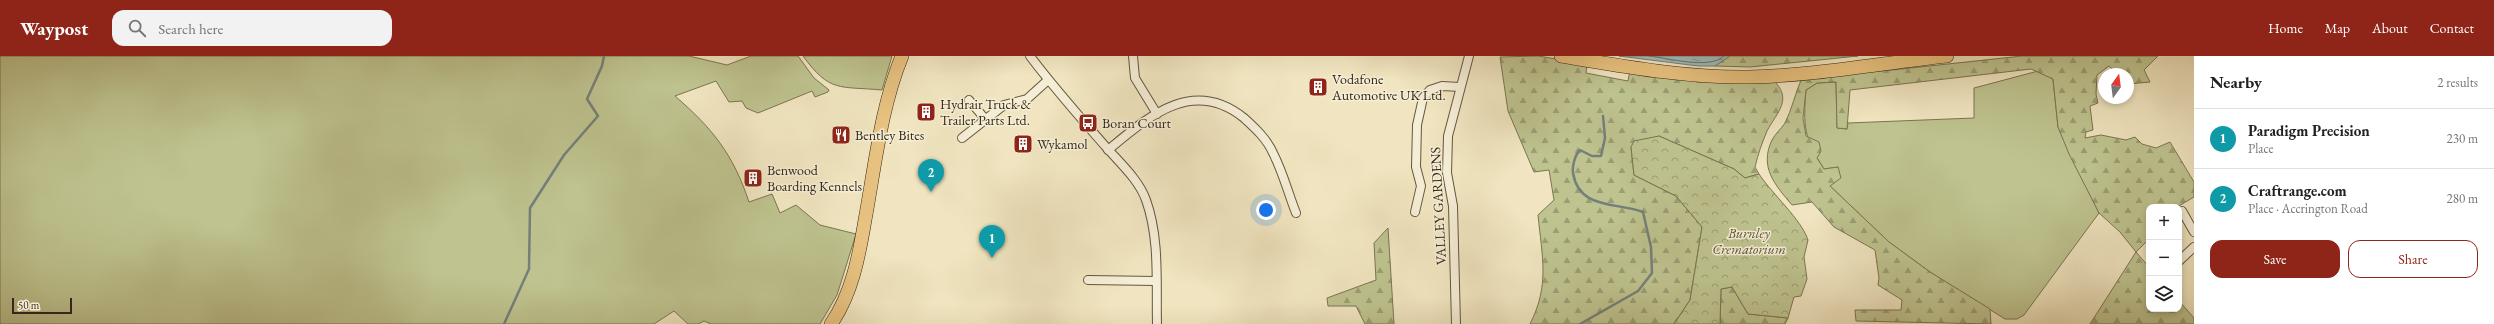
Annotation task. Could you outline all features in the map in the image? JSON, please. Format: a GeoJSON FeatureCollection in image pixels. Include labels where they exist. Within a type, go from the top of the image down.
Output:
{"type":"FeatureCollection","features":[{"type":"Feature","properties":{"kind":"main road"},"geometry":{"type":"LineString","coordinates":[[831,324],[845,297],[855,271],[883,122],[902,56]]}},
{"type":"Feature","properties":{"kind":"main road"},"geometry":{"type":"LineString","coordinates":[[1561,56],[1713,77],[1787,75],[1947,56]]}},
{"type":"Feature","properties":{"kind":"street"},"geometry":{"type":"LineString","coordinates":[[1030,56],[1048,80],[1133,179],[1145,198],[1150,214],[1155,248],[1157,324]]}},
{"type":"Feature","properties":{"kind":"street"},"geometry":{"type":"LineString","coordinates":[[1133,56],[1135,78],[1157,114]]}},
{"type":"Feature","properties":{"kind":"street","name":"VALLEY GARDENS"},"geometry":{"type":"LineString","coordinates":[[1456,324],[1453,206],[1447,173],[1448,136],[1469,56]]}},
{"type":"Feature","properties":{"kind":"street"},"geometry":{"type":"LineString","coordinates":[[962,138],[1004,105],[1027,99],[1048,80]]}},
{"type":"Feature","properties":{"kind":"street","name":"VALLEY GARDENS"},"geometry":{"type":"LineString","coordinates":[[1415,212],[1421,186],[1416,167],[1417,125],[1423,98],[1430,90],[1442,86],[1460,87]]}},
{"type":"Feature","properties":{"kind":"street"},"geometry":{"type":"LineString","coordinates":[[969,100],[986,120]]}},
{"type":"Feature","properties":{"kind":"street"},"geometry":{"type":"LineString","coordinates":[[1108,150],[1141,122],[1188,101],[1212,101],[1229,106],[1256,129],[1273,152],[1296,213]]}},
{"type":"Feature","properties":{"kind":"street"},"geometry":{"type":"LineString","coordinates":[[2182,216],[2194,232]]}},
{"type":"Feature","properties":{"kind":"street"},"geometry":{"type":"LineString","coordinates":[[2182,258],[2194,247]]}},
{"type":"Feature","properties":{"kind":"street"},"geometry":{"type":"LineString","coordinates":[[1088,280],[1156,281]]}},
{"type":"Feature","properties":{"kind":"green space"},"geometry":{"type":"Polygon","coordinates":[[[0,56],[689,56],[727,65],[751,56],[798,56],[814,78],[829,90],[828,92],[815,97],[812,91],[758,113],[746,108],[742,101],[729,102],[716,81],[675,96],[711,131],[720,143],[736,170],[749,202],[772,194],[780,213],[796,205],[820,225],[856,234],[837,295],[820,324],[711,324],[704,321],[698,324],[688,324],[674,311],[654,324],[0,324],[0,56]]]}},
{"type":"Feature","properties":{"kind":"green space"},"geometry":{"type":"Polygon","coordinates":[[[803,56],[892,56],[882,90],[845,87],[829,82],[812,68],[803,56]]]}},
{"type":"Feature","properties":{"kind":"green space"},"geometry":{"type":"Polygon","coordinates":[[[1538,56],[1587,64],[1586,73],[1628,81],[1630,70],[1772,79],[1779,86],[1783,99],[1782,105],[1767,131],[1760,149],[1755,167],[1759,174],[1745,178],[1734,169],[1659,136],[1631,147],[1634,175],[1676,196],[1702,227],[1690,300],[1674,324],[1530,324],[1540,296],[1543,271],[1538,215],[1554,200],[1549,170],[1534,172],[1508,111],[1500,57],[1538,56]]]}},
{"type":"Feature","properties":{"kind":"green space"},"geometry":{"type":"Polygon","coordinates":[[[1730,56],[1858,56],[1750,67],[1715,66],[1730,56]]]}},
{"type":"Feature","properties":{"kind":"green space"},"geometry":{"type":"Polygon","coordinates":[[[2022,56],[2158,56],[2144,70],[2150,82],[2134,83],[2134,68],[2111,68],[2109,66],[2106,68],[2098,68],[2096,94],[2098,103],[2090,106],[2093,130],[2086,132],[2085,138],[2101,135],[2126,140],[2135,137],[2142,144],[2156,148],[2170,142],[2194,182],[2194,197],[2182,204],[2146,204],[2146,242],[2136,252],[2120,232],[2099,213],[2069,154],[2058,127],[2053,79],[2031,69],[1850,90],[1847,129],[1837,128],[1836,82],[1817,83],[1806,90],[1803,118],[1806,136],[1819,142],[1821,151],[1817,158],[1824,169],[1838,167],[1841,178],[1830,186],[1889,242],[1930,272],[1990,309],[1991,324],[1856,321],[1855,310],[1901,310],[1902,300],[1878,285],[1879,278],[1875,250],[1834,227],[1812,202],[1792,205],[1775,183],[1771,175],[1767,159],[1768,150],[1772,140],[1785,123],[1801,80],[1812,76],[1892,70],[2022,56]]]}},
{"type":"Feature","properties":{"kind":"green space"},"geometry":{"type":"Polygon","coordinates":[[[2038,71],[2053,79],[2058,127],[2099,213],[2024,315],[2017,319],[2005,319],[1930,272],[1889,242],[1830,186],[1838,167],[1824,169],[1812,149],[1806,132],[1805,123],[1806,90],[1817,83],[1836,82],[1837,128],[1847,129],[1848,123],[1974,118],[1974,88],[2038,71]]]}},
{"type":"Feature","properties":{"kind":"green space","name":"Burnley Crematorium"},"geometry":{"type":"Polygon","coordinates":[[[1659,136],[1734,169],[1745,178],[1759,174],[1793,215],[1808,240],[1804,257],[1807,279],[1801,296],[1794,297],[1788,318],[1748,314],[1732,287],[1721,289],[1720,324],[1674,324],[1690,300],[1702,227],[1676,196],[1634,175],[1631,147],[1634,141],[1659,136]]]}},
{"type":"Feature","properties":{"kind":"green space"},"geometry":{"type":"Polygon","coordinates":[[[1388,228],[1394,324],[1365,324],[1356,306],[1328,306],[1327,298],[1376,280],[1374,243],[1388,228]]]}},
{"type":"Feature","properties":{"kind":"green space"},"geometry":{"type":"Polygon","coordinates":[[[2136,252],[2146,264],[2146,312],[2182,312],[2182,304],[2194,318],[2194,324],[2090,324],[2136,252]]]}},
{"type":"Feature","properties":{"kind":"green space"},"geometry":{"type":"Polygon","coordinates":[[[1732,287],[1748,314],[1788,318],[1785,324],[1720,324],[1721,289],[1732,287]]]}},
{"type":"Feature","properties":{"kind":"water"},"geometry":{"type":"Polygon","coordinates":[[[1619,56],[1730,56],[1715,66],[1698,66],[1619,56]]]}},
{"type":"Feature","properties":{"kind":"waterway"},"geometry":{"type":"LineString","coordinates":[[504,324],[529,269],[530,208],[564,155],[598,116],[587,99],[602,66],[604,56]]}},
{"type":"Feature","properties":{"kind":"waterway"},"geometry":{"type":"LineString","coordinates":[[1580,324],[1638,291],[1652,273],[1651,247],[1643,212],[1600,203],[1591,199],[1583,193],[1577,185],[1573,173],[1575,158],[1580,150],[1592,156],[1601,156],[1605,138],[1603,116]]}},
{"type":"Feature","properties":{"kind":"place","name":"Vodafone Automotive UK Ltd."},"geometry":{"type":"Point","coordinates":[1318,87]}},
{"type":"Feature","properties":{"kind":"place","name":"Hydrair Truck & Trailer Parts Ltd."},"geometry":{"type":"Point","coordinates":[926,112]}},
{"type":"Feature","properties":{"kind":"place","name":"Boran Court"},"geometry":{"type":"Point","coordinates":[1088,123]}},
{"type":"Feature","properties":{"kind":"place","name":"Bentley Bites"},"geometry":{"type":"Point","coordinates":[841,135]}},
{"type":"Feature","properties":{"kind":"place","name":"Wykamol"},"geometry":{"type":"Point","coordinates":[1023,144]}},
{"type":"Feature","properties":{"kind":"place","name":"Benwood Boarding Kennels"},"geometry":{"type":"Point","coordinates":[753,178]}},
{"type":"Feature","properties":{"kind":"place","name":"Craftrange.com"},"geometry":{"type":"Point","coordinates":[931,192]}},
{"type":"Feature","properties":{"kind":"place","name":"Paradigm Precision"},"geometry":{"type":"Point","coordinates":[992,258]}}]}
